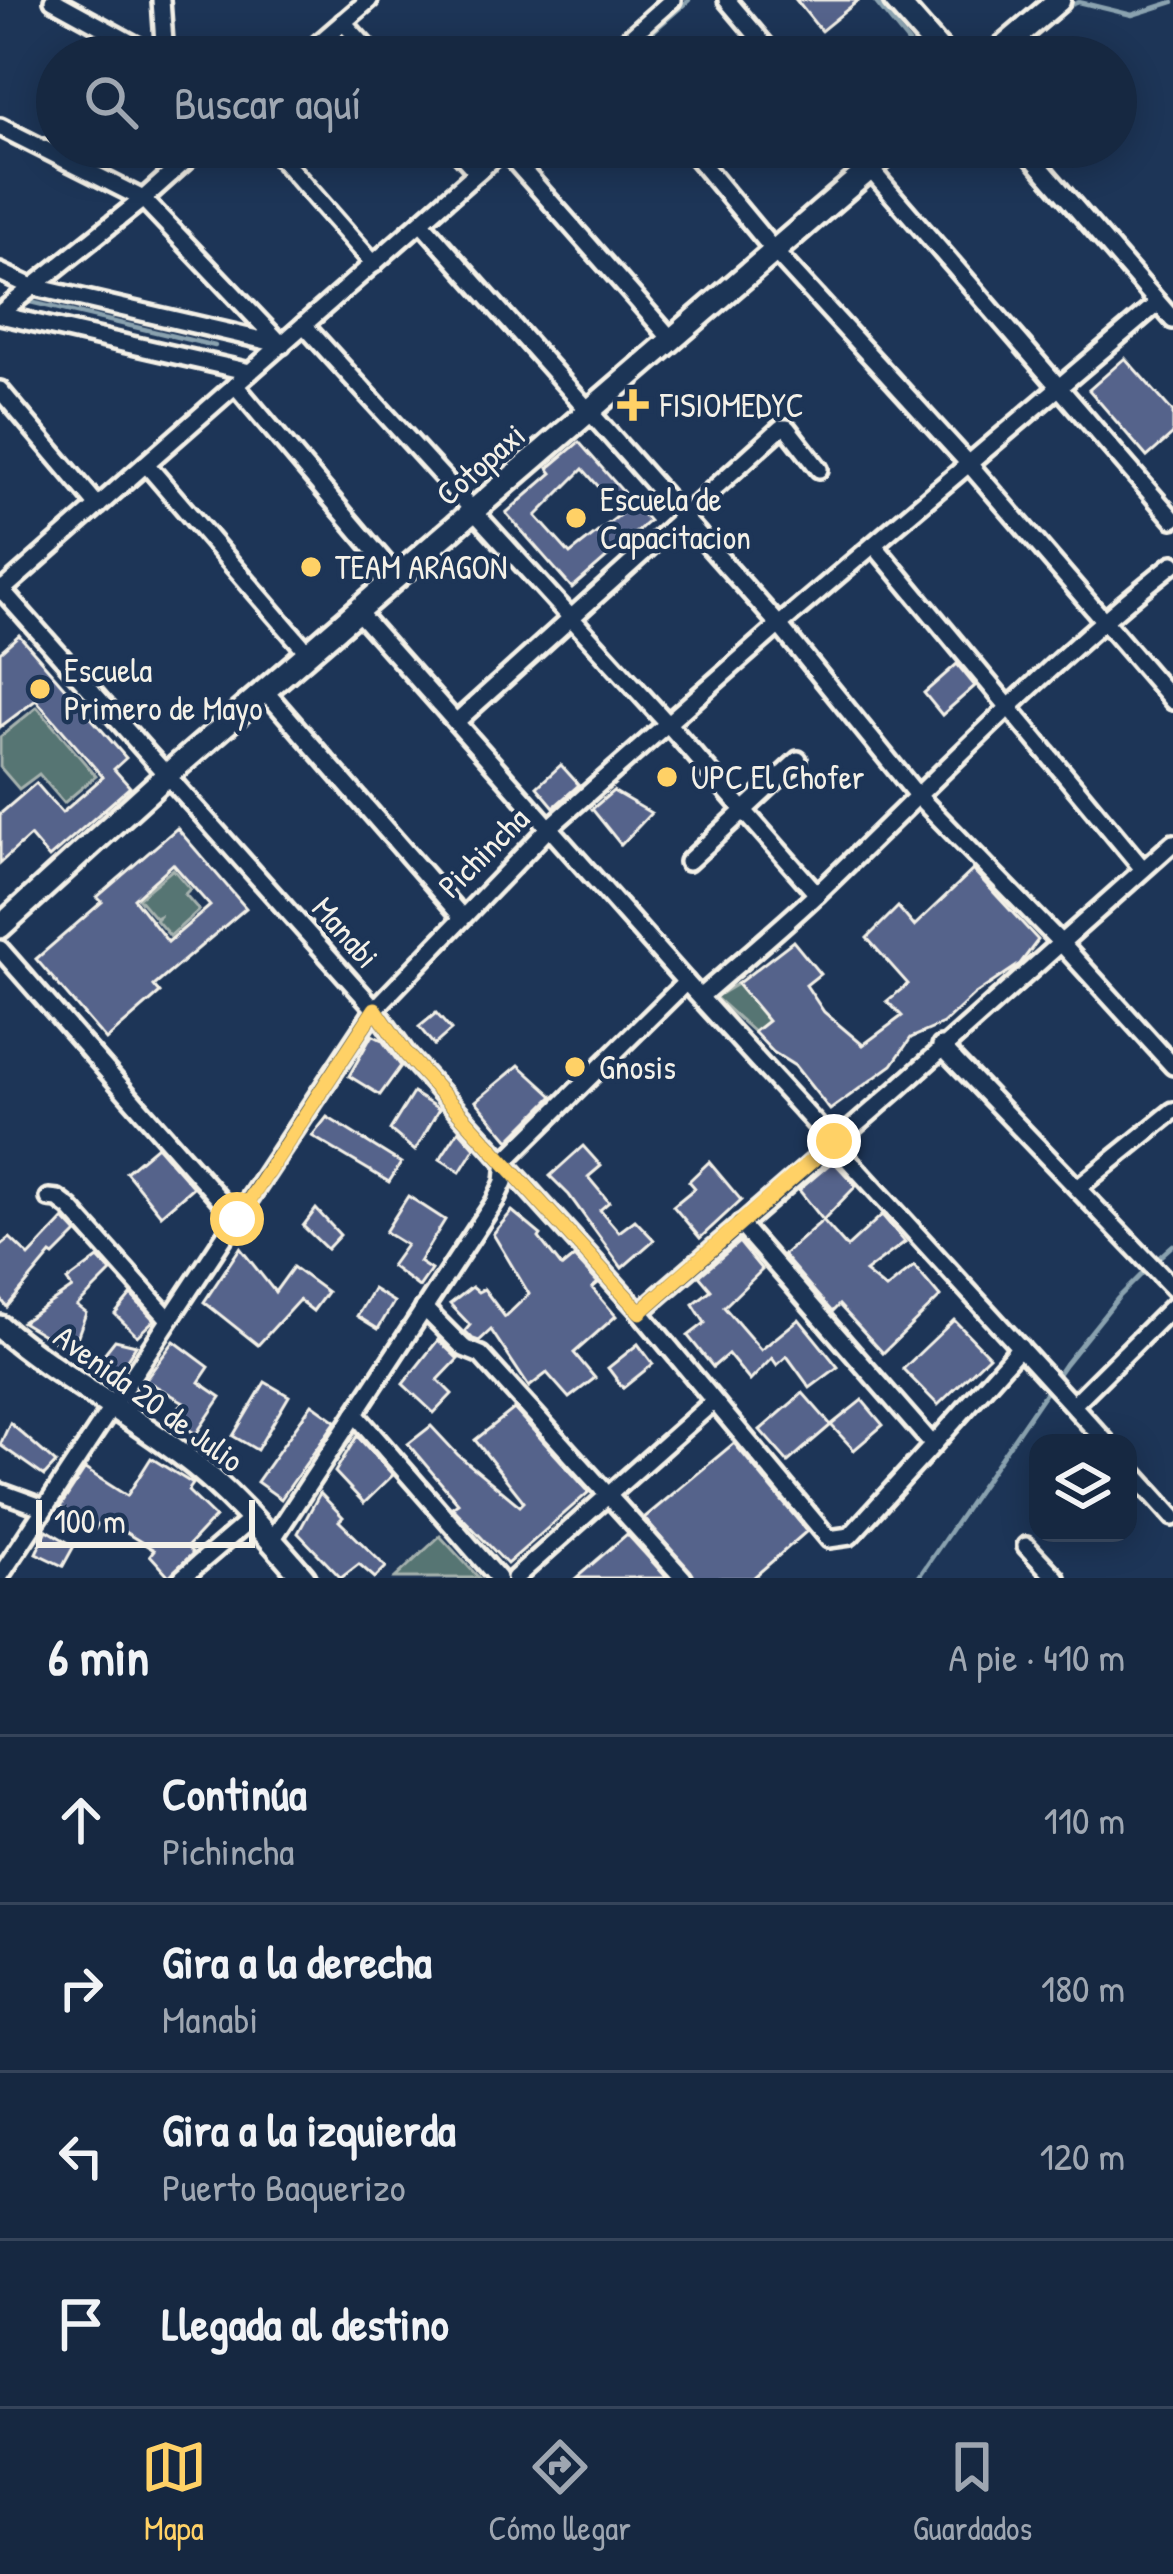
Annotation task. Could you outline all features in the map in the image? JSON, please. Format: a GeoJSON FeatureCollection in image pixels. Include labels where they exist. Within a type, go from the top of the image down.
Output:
{"type":"FeatureCollection","features":[{"type":"Feature","properties":{"kind":"street"},"geometry":{"type":"LineString","coordinates":[[53,0],[121,36]]}},
{"type":"Feature","properties":{"kind":"street"},"geometry":{"type":"LineString","coordinates":[[161,0],[161,36]]}},
{"type":"Feature","properties":{"kind":"street"},"geometry":{"type":"LineString","coordinates":[[328,36],[369,0]]}},
{"type":"Feature","properties":{"kind":"street"},"geometry":{"type":"LineString","coordinates":[[633,36],[672,0]]}},
{"type":"Feature","properties":{"kind":"street"},"geometry":{"type":"LineString","coordinates":[[727,0],[757,36]]}},
{"type":"Feature","properties":{"kind":"street"},"geometry":{"type":"LineString","coordinates":[[895,0],[927,36]]}},
{"type":"Feature","properties":{"kind":"street"},"geometry":{"type":"LineString","coordinates":[[1017,36],[1059,0]]}},
{"type":"Feature","properties":{"kind":"street"},"geometry":{"type":"LineString","coordinates":[[344,22],[356,36]]}},
{"type":"Feature","properties":{"kind":"street"},"geometry":{"type":"LineString","coordinates":[[0,127],[36,145]]}},
{"type":"Feature","properties":{"kind":"street"},"geometry":{"type":"LineString","coordinates":[[81,168],[143,199],[282,345]]}},
{"type":"Feature","properties":{"kind":"street"},"geometry":{"type":"LineString","coordinates":[[1,313],[143,199],[171,168]]}},
{"type":"Feature","properties":{"kind":"street"},"geometry":{"type":"LineString","coordinates":[[289,168],[374,264]]}},
{"type":"Feature","properties":{"kind":"street"},"geometry":{"type":"LineString","coordinates":[[473,168],[477,172]]}},
{"type":"Feature","properties":{"kind":"street"},"geometry":{"type":"LineString","coordinates":[[1,590],[282,345],[308,330],[482,168]]}},
{"type":"Feature","properties":{"kind":"street"},"geometry":{"type":"LineString","coordinates":[[521,168],[673,341]]}},
{"type":"Feature","properties":{"kind":"street"},"geometry":{"type":"LineString","coordinates":[[705,168],[1173,700]]}},
{"type":"Feature","properties":{"kind":"street"},"geometry":{"type":"LineString","coordinates":[[1041,168],[1173,320]]}},
{"type":"Feature","properties":{"kind":"street"},"geometry":{"type":"LineString","coordinates":[[871,170],[1173,519]]}},
{"type":"Feature","properties":{"kind":"street","name":"Cotopaxi"},"geometry":{"type":"LineString","coordinates":[[0,927],[167,775],[871,170]]}},
{"type":"Feature","properties":{"kind":"street"},"geometry":{"type":"LineString","coordinates":[[422,222],[779,625],[916,794],[1173,1066]]}},
{"type":"Feature","properties":{"kind":"street"},"geometry":{"type":"LineString","coordinates":[[0,272],[27,289],[282,345]]}},
{"type":"Feature","properties":{"kind":"street","name":"Pichincha"},"geometry":{"type":"LineString","coordinates":[[0,1576],[375,1009],[549,828],[1158,303]]}},
{"type":"Feature","properties":{"kind":"street"},"geometry":{"type":"LineString","coordinates":[[1,313],[250,373]]}},
{"type":"Feature","properties":{"kind":"street"},"geometry":{"type":"LineString","coordinates":[[308,330],[668,723],[817,894]]}},
{"type":"Feature","properties":{"kind":"street"},"geometry":{"type":"LineString","coordinates":[[235,385],[398,578]]}},
{"type":"Feature","properties":{"kind":"street"},"geometry":{"type":"LineString","coordinates":[[0,390],[98,506]]}},
{"type":"Feature","properties":{"kind":"street"},"geometry":{"type":"LineString","coordinates":[[456,722],[781,428],[787,428],[819,470]]}},
{"type":"Feature","properties":{"kind":"street"},"geometry":{"type":"LineString","coordinates":[[146,464],[309,654]]}},
{"type":"Feature","properties":{"kind":"street"},"geometry":{"type":"LineString","coordinates":[[874,545],[1143,869]]}},
{"type":"Feature","properties":{"kind":"street"},"geometry":{"type":"LineString","coordinates":[[701,996],[817,894],[1009,704],[1101,620],[1173,564]]}},
{"type":"Feature","properties":{"kind":"street","name":"Manabi"},"geometry":{"type":"LineString","coordinates":[[1,590],[375,1009],[407,1055],[640,1312],[830,1539],[850,1536],[933,1445]]}},
{"type":"Feature","properties":{"kind":"street"},"geometry":{"type":"LineString","coordinates":[[358,612],[686,982],[1099,1434]]}},
{"type":"Feature","properties":{"kind":"street"},"geometry":{"type":"LineString","coordinates":[[265,691],[461,916]]}},
{"type":"Feature","properties":{"kind":"street"},"geometry":{"type":"LineString","coordinates":[[688,862],[797,760]]}},
{"type":"Feature","properties":{"kind":"street"},"geometry":{"type":"LineString","coordinates":[[640,1312],[1173,843]]}},
{"type":"Feature","properties":{"kind":"street"},"geometry":{"type":"LineString","coordinates":[[0,949],[237,1219]]}},
{"type":"Feature","properties":{"kind":"street"},"geometry":{"type":"LineString","coordinates":[[272,1540],[495,1201],[504,1182],[506,1160],[686,982]]}},
{"type":"Feature","properties":{"kind":"street"},"geometry":{"type":"LineString","coordinates":[[941,1046],[1173,1288]]}},
{"type":"Feature","properties":{"kind":"street"},"geometry":{"type":"LineString","coordinates":[[1079,1187],[1173,1112]]}},
{"type":"Feature","properties":{"kind":"street"},"geometry":{"type":"LineString","coordinates":[[49,1198],[58,1198],[70,1208],[169,1319]]}},
{"type":"Feature","properties":{"kind":"street"},"geometry":{"type":"LineString","coordinates":[[740,1224],[933,1445],[1020,1347]]}},
{"type":"Feature","properties":{"kind":"street"},"geometry":{"type":"LineString","coordinates":[[1073,1405],[1173,1306]]}},
{"type":"Feature","properties":{"kind":"street"},"geometry":{"type":"LineString","coordinates":[[424,1308],[464,1348],[481,1355],[683,1578]]}},
{"type":"Feature","properties":{"kind":"street","name":"Avenida 20 de Julio"},"geometry":{"type":"LineString","coordinates":[[0,1327],[61,1375],[200,1469],[304,1578]]}},
{"type":"Feature","properties":{"kind":"street"},"geometry":{"type":"LineString","coordinates":[[515,1578],[713,1402]]}},
{"type":"Feature","properties":{"kind":"street"},"geometry":{"type":"LineString","coordinates":[[356,1414],[498,1578]]}},
{"type":"Feature","properties":{"kind":"street"},"geometry":{"type":"LineString","coordinates":[[1137,1477],[1173,1516]]}},
{"type":"Feature","properties":{"kind":"street"},"geometry":{"type":"LineString","coordinates":[[0,1492],[44,1508]]}},
{"type":"Feature","properties":{"kind":"street"},"geometry":{"type":"LineString","coordinates":[[182,1578],[251,1519]]}},
{"type":"Feature","properties":{"kind":"street"},"geometry":{"type":"LineString","coordinates":[[1026,1546],[1056,1578]]}},
{"type":"Feature","properties":{"kind":"green space"},"geometry":{"type":"Polygon","coordinates":[[[37,707],[96,776],[64,803],[39,774],[19,789],[0,767],[0,737],[37,707]]]}},
{"type":"Feature","properties":{"kind":"green space"},"geometry":{"type":"Polygon","coordinates":[[[173,869],[190,889],[185,894],[199,910],[170,936],[156,920],[161,915],[155,918],[138,898],[173,869]]]}},
{"type":"Feature","properties":{"kind":"green space"},"geometry":{"type":"Polygon","coordinates":[[[737,984],[768,1021],[754,1032],[715,997],[737,984]]]}},
{"type":"Feature","properties":{"kind":"green space"},"geometry":{"type":"Polygon","coordinates":[[[440,1536],[479,1578],[395,1578],[440,1536]]]}},
{"type":"Feature","properties":{"kind":"building"},"geometry":{"type":"Polygon","coordinates":[[[796,0],[859,0],[821,31],[796,0]]]}},
{"type":"Feature","properties":{"kind":"building"},"geometry":{"type":"Polygon","coordinates":[[[1125,358],[1173,412],[1173,434],[1147,457],[1089,390],[1125,358]]]}},
{"type":"Feature","properties":{"kind":"building"},"geometry":{"type":"Polygon","coordinates":[[[579,442],[649,521],[572,588],[506,513],[552,473],[548,468],[579,442]],[[583,469],[536,516],[570,554],[622,513],[583,469]]]}},
{"type":"Feature","properties":{"kind":"building"},"geometry":{"type":"Polygon","coordinates":[[[19,635],[126,758],[114,769],[130,787],[49,858],[30,836],[0,863],[0,814],[36,783],[62,813],[103,777],[36,700],[0,727],[0,652],[19,635]]]}},
{"type":"Feature","properties":{"kind":"building"},"geometry":{"type":"Polygon","coordinates":[[[957,664],[975,686],[942,715],[924,693],[957,664]]]}},
{"type":"Feature","properties":{"kind":"building"},"geometry":{"type":"Polygon","coordinates":[[[561,765],[579,785],[554,807],[537,787],[561,765]]]}},
{"type":"Feature","properties":{"kind":"building"},"geometry":{"type":"Polygon","coordinates":[[[613,791],[651,813],[621,845],[592,809],[613,791]]]}},
{"type":"Feature","properties":{"kind":"building"},"geometry":{"type":"Polygon","coordinates":[[[177,828],[246,908],[154,986],[160,993],[106,1040],[36,959],[102,902],[97,897],[177,828]],[[173,864],[134,899],[168,942],[210,906],[173,864]]]}},
{"type":"Feature","properties":{"kind":"building"},"geometry":{"type":"Polygon","coordinates":[[[973,870],[1038,940],[1020,964],[974,995],[943,1024],[911,1038],[892,1065],[830,1110],[795,1066],[754,1032],[768,1021],[737,984],[793,941],[820,974],[806,985],[824,1012],[863,1045],[902,1016],[887,1001],[908,984],[867,938],[898,907],[914,926],[973,870]]]}},
{"type":"Feature","properties":{"kind":"building"},"geometry":{"type":"Polygon","coordinates":[[[436,1013],[451,1030],[434,1045],[419,1027],[436,1013]]]}},
{"type":"Feature","properties":{"kind":"building"},"geometry":{"type":"Polygon","coordinates":[[[372,1035],[382,1040],[401,1066],[380,1095],[349,1076],[372,1035]]]}},
{"type":"Feature","properties":{"kind":"building"},"geometry":{"type":"Polygon","coordinates":[[[519,1065],[553,1096],[509,1140],[476,1101],[519,1065]]]}},
{"type":"Feature","properties":{"kind":"building"},"geometry":{"type":"Polygon","coordinates":[[[413,1093],[439,1109],[415,1151],[390,1130],[413,1093]]]}},
{"type":"Feature","properties":{"kind":"building"},"geometry":{"type":"Polygon","coordinates":[[[327,1117],[401,1163],[389,1182],[312,1136],[327,1117]]]}},
{"type":"Feature","properties":{"kind":"building"},"geometry":{"type":"Polygon","coordinates":[[[459,1130],[475,1148],[460,1172],[440,1159],[459,1130]]]}},
{"type":"Feature","properties":{"kind":"building"},"geometry":{"type":"Polygon","coordinates":[[[157,1146],[193,1187],[161,1215],[126,1172],[157,1146]]]}},
{"type":"Feature","properties":{"kind":"building"},"geometry":{"type":"Polygon","coordinates":[[[583,1146],[601,1166],[588,1177],[609,1202],[600,1210],[619,1232],[635,1220],[654,1240],[622,1268],[550,1176],[583,1146]]]}},
{"type":"Feature","properties":{"kind":"building"},"geometry":{"type":"Polygon","coordinates":[[[833,1161],[856,1186],[823,1220],[799,1190],[833,1161]]]}},
{"type":"Feature","properties":{"kind":"building"},"geometry":{"type":"Polygon","coordinates":[[[709,1162],[741,1200],[700,1238],[673,1206],[695,1188],[689,1181],[709,1162]]]}},
{"type":"Feature","properties":{"kind":"building"},"geometry":{"type":"Polygon","coordinates":[[[408,1196],[445,1220],[419,1262],[431,1270],[419,1287],[391,1266],[406,1245],[385,1232],[408,1196]]]}},
{"type":"Feature","properties":{"kind":"building"},"geometry":{"type":"Polygon","coordinates":[[[316,1209],[340,1235],[327,1249],[303,1226],[316,1209]]]}},
{"type":"Feature","properties":{"kind":"building"},"geometry":{"type":"Polygon","coordinates":[[[512,1211],[541,1235],[562,1267],[574,1257],[598,1283],[592,1288],[616,1316],[574,1353],[595,1378],[569,1398],[547,1373],[529,1387],[491,1330],[479,1341],[473,1339],[465,1331],[470,1325],[450,1304],[472,1287],[478,1292],[484,1289],[505,1317],[529,1294],[493,1234],[512,1211]]]}},
{"type":"Feature","properties":{"kind":"building"},"geometry":{"type":"Polygon","coordinates":[[[882,1215],[905,1242],[865,1272],[886,1289],[914,1266],[940,1297],[883,1353],[839,1305],[832,1312],[783,1255],[823,1220],[847,1247],[882,1215]]]}},
{"type":"Feature","properties":{"kind":"building"},"geometry":{"type":"Polygon","coordinates":[[[64,1219],[77,1233],[51,1254],[7,1307],[0,1298],[0,1246],[10,1238],[29,1256],[64,1219]]]}},
{"type":"Feature","properties":{"kind":"building"},"geometry":{"type":"Polygon","coordinates":[[[739,1242],[762,1270],[724,1307],[761,1350],[799,1319],[838,1367],[810,1388],[787,1356],[777,1365],[772,1358],[750,1381],[728,1354],[713,1367],[688,1336],[705,1323],[693,1304],[711,1290],[699,1276],[739,1242]]]}},
{"type":"Feature","properties":{"kind":"building"},"geometry":{"type":"Polygon","coordinates":[[[240,1248],[275,1292],[293,1267],[327,1292],[313,1311],[299,1300],[258,1345],[204,1302],[240,1248]]]}},
{"type":"Feature","properties":{"kind":"building"},"geometry":{"type":"Polygon","coordinates":[[[98,1258],[111,1272],[77,1306],[86,1313],[72,1352],[22,1322],[72,1288],[67,1281],[98,1258]]]}},
{"type":"Feature","properties":{"kind":"building"},"geometry":{"type":"Polygon","coordinates":[[[373,1289],[394,1302],[378,1329],[357,1316],[373,1289]]]}},
{"type":"Feature","properties":{"kind":"building"},"geometry":{"type":"Polygon","coordinates":[[[131,1295],[154,1320],[137,1336],[115,1314],[131,1295]]]}},
{"type":"Feature","properties":{"kind":"building"},"geometry":{"type":"Polygon","coordinates":[[[954,1320],[989,1356],[938,1405],[903,1369],[954,1320]]]}},
{"type":"Feature","properties":{"kind":"building"},"geometry":{"type":"Polygon","coordinates":[[[115,1340],[136,1345],[117,1375],[96,1364],[115,1340]]]}},
{"type":"Feature","properties":{"kind":"building"},"geometry":{"type":"Polygon","coordinates":[[[438,1340],[458,1359],[438,1380],[452,1394],[434,1413],[403,1384],[438,1340]]]}},
{"type":"Feature","properties":{"kind":"building"},"geometry":{"type":"Polygon","coordinates":[[[174,1341],[209,1367],[199,1382],[221,1397],[196,1434],[168,1417],[184,1402],[145,1380],[174,1341]]]}},
{"type":"Feature","properties":{"kind":"building"},"geometry":{"type":"Polygon","coordinates":[[[638,1344],[653,1364],[623,1388],[608,1368],[638,1344]]]}},
{"type":"Feature","properties":{"kind":"building"},"geometry":{"type":"Polygon","coordinates":[[[265,1382],[289,1396],[257,1450],[233,1436],[265,1382]]]}},
{"type":"Feature","properties":{"kind":"building"},"geometry":{"type":"Polygon","coordinates":[[[803,1393],[831,1425],[788,1462],[760,1430],[803,1393]]]}},
{"type":"Feature","properties":{"kind":"building"},"geometry":{"type":"Polygon","coordinates":[[[862,1400],[883,1425],[854,1450],[831,1425],[862,1400]]]}},
{"type":"Feature","properties":{"kind":"building"},"geometry":{"type":"Polygon","coordinates":[[[312,1404],[336,1421],[281,1499],[257,1482],[312,1404]]]}},
{"type":"Feature","properties":{"kind":"building"},"geometry":{"type":"Polygon","coordinates":[[[514,1409],[589,1492],[507,1564],[452,1507],[458,1503],[408,1444],[431,1426],[520,1506],[524,1502],[475,1440],[514,1409]]]}},
{"type":"Feature","properties":{"kind":"building"},"geometry":{"type":"Polygon","coordinates":[[[10,1423],[56,1463],[44,1476],[0,1445],[10,1423]]]}},
{"type":"Feature","properties":{"kind":"building"},"geometry":{"type":"Polygon","coordinates":[[[357,1436],[393,1475],[364,1503],[335,1472],[357,1436]]]}},
{"type":"Feature","properties":{"kind":"building"},"geometry":{"type":"Polygon","coordinates":[[[734,1443],[807,1531],[753,1578],[695,1578],[644,1518],[734,1443]]]}},
{"type":"Feature","properties":{"kind":"building"},"geometry":{"type":"Polygon","coordinates":[[[151,1458],[193,1484],[188,1491],[215,1517],[187,1547],[193,1553],[169,1576],[150,1555],[154,1550],[102,1518],[95,1529],[60,1507],[85,1469],[127,1496],[151,1458]]]}},
{"type":"Feature","properties":{"kind":"building"},"geometry":{"type":"Polygon","coordinates":[[[320,1493],[343,1517],[339,1521],[386,1567],[375,1578],[359,1564],[341,1578],[298,1533],[320,1493]]]}},
{"type":"Feature","properties":{"kind":"building"},"geometry":{"type":"Polygon","coordinates":[[[47,1530],[74,1546],[63,1566],[36,1553],[47,1530]]]}},
{"type":"Feature","properties":{"kind":"building"},"geometry":{"type":"Polygon","coordinates":[[[627,1534],[667,1578],[576,1578],[627,1534]]]}},
{"type":"Feature","properties":{"kind":"waterway"},"geometry":{"type":"LineString","coordinates":[[648,36],[689,0]]}},
{"type":"Feature","properties":{"kind":"waterway"},"geometry":{"type":"LineString","coordinates":[[874,0],[903,36]]}},
{"type":"Feature","properties":{"kind":"waterway"},"geometry":{"type":"LineString","coordinates":[[1064,8],[1079,2],[1132,15],[1173,2]]}},
{"type":"Feature","properties":{"kind":"waterway"},"geometry":{"type":"LineString","coordinates":[[1034,36],[1047,24]]}},
{"type":"Feature","properties":{"kind":"waterway"},"geometry":{"type":"LineString","coordinates":[[431,226],[497,168]]}},
{"type":"Feature","properties":{"kind":"waterway"},"geometry":{"type":"LineString","coordinates":[[313,329],[422,234]]}},
{"type":"Feature","properties":{"kind":"waterway"},"geometry":{"type":"LineString","coordinates":[[22,300],[215,346]]}},
{"type":"Feature","properties":{"kind":"waterway"},"geometry":{"type":"LineString","coordinates":[[1155,1261],[1173,1245]]}},
{"type":"Feature","properties":{"kind":"waterway"},"geometry":{"type":"LineString","coordinates":[[918,1578],[1065,1364],[1147,1269]]}},
{"type":"Feature","properties":{"kind":"place","name":"FISIOMEDYC"},"geometry":{"type":"Point","coordinates":[633,405]}},
{"type":"Feature","properties":{"kind":"place","name":"Escuela de Capacitacion"},"geometry":{"type":"Point","coordinates":[576,518]}},
{"type":"Feature","properties":{"kind":"place","name":"TEAM ARAGON"},"geometry":{"type":"Point","coordinates":[311,567]}},
{"type":"Feature","properties":{"kind":"place","name":"Escuela Primero de Mayo"},"geometry":{"type":"Point","coordinates":[40,689]}},
{"type":"Feature","properties":{"kind":"place","name":"UPC El Chofer"},"geometry":{"type":"Point","coordinates":[667,777]}},
{"type":"Feature","properties":{"kind":"place","name":"Gnosis"},"geometry":{"type":"Point","coordinates":[575,1067]}},
{"type":"Feature","properties":{"kind":"route"},"geometry":{"type":"LineString","coordinates":[[237,1219],[375,1009],[407,1055],[640,1312],[834,1141]]}}]}
